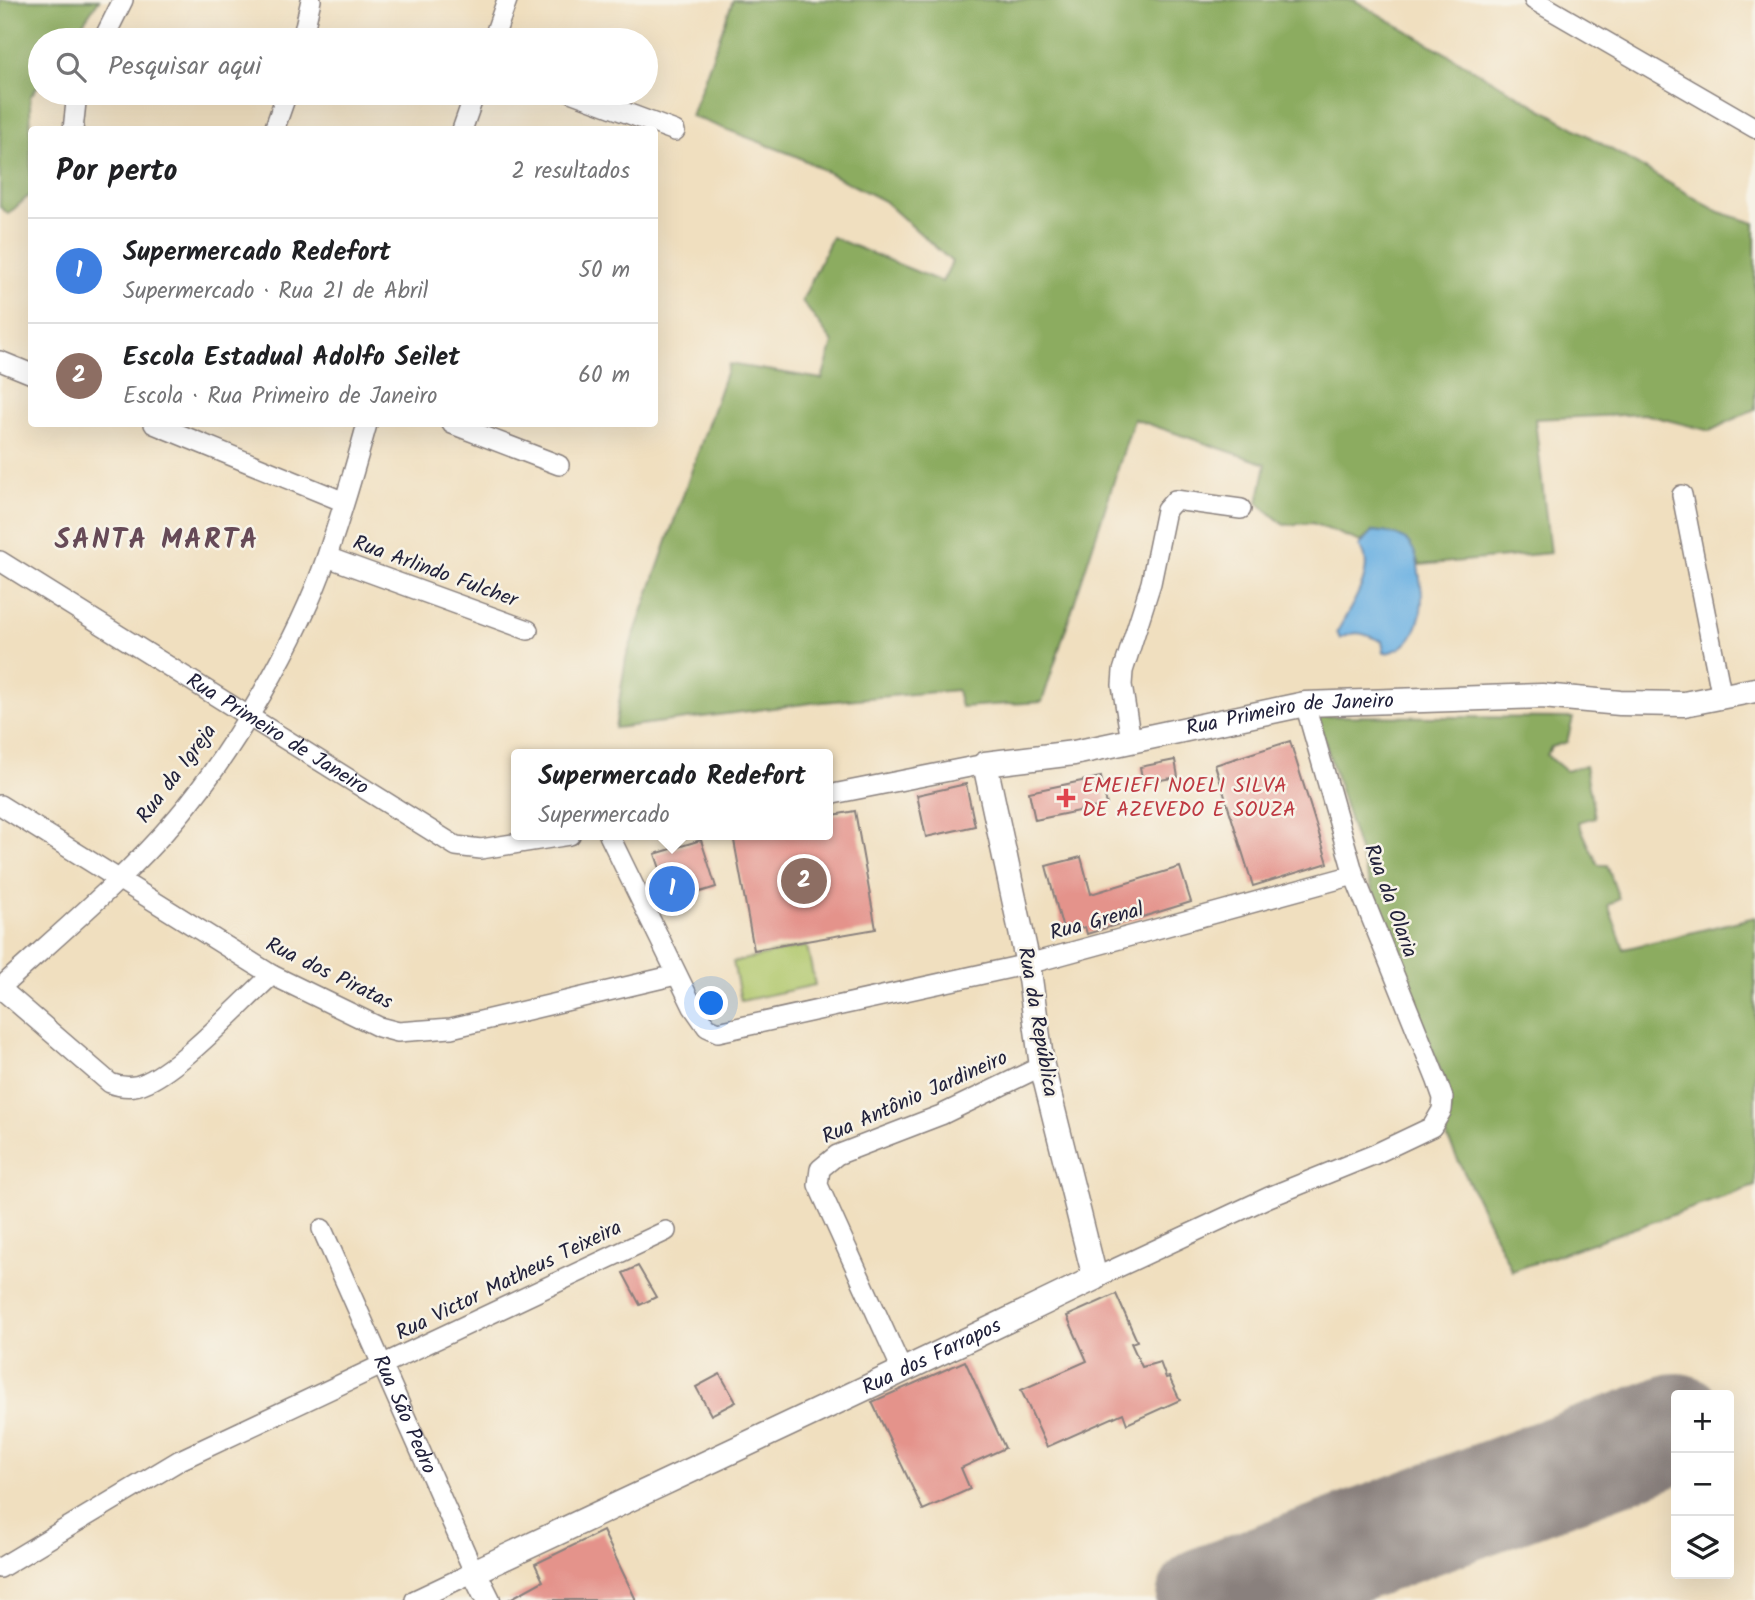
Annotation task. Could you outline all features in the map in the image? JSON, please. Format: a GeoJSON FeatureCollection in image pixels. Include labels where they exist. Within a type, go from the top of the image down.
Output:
{"type":"FeatureCollection","features":[{"type":"Feature","properties":{"kind":"street"},"geometry":{"type":"LineString","coordinates":[[109,28],[123,0]]}},
{"type":"Feature","properties":{"kind":"street"},"geometry":{"type":"LineString","coordinates":[[305,28],[311,0]]}},
{"type":"Feature","properties":{"kind":"street"},"geometry":{"type":"LineString","coordinates":[[497,28],[507,0]]}},
{"type":"Feature","properties":{"kind":"street"},"geometry":{"type":"LineString","coordinates":[[1534,0],[1755,128]]}},
{"type":"Feature","properties":{"kind":"street"},"geometry":{"type":"LineString","coordinates":[[73,126],[76,105]]}},
{"type":"Feature","properties":{"kind":"street"},"geometry":{"type":"LineString","coordinates":[[275,126],[283,105]]}},
{"type":"Feature","properties":{"kind":"street"},"geometry":{"type":"LineString","coordinates":[[464,126],[471,105]]}},
{"type":"Feature","properties":{"kind":"street"},"geometry":{"type":"LineString","coordinates":[[605,105],[675,131]]}},
{"type":"Feature","properties":{"kind":"street"},"geometry":{"type":"LineString","coordinates":[[0,361],[28,372]]}},
{"type":"Feature","properties":{"kind":"street"},"geometry":{"type":"LineString","coordinates":[[160,427],[342,501]]}},
{"type":"Feature","properties":{"kind":"street","name":"Rua da Igreja"},"geometry":{"type":"LineString","coordinates":[[0,988],[120,878],[177,818],[248,713],[279,660],[327,556],[367,427]]}},
{"type":"Feature","properties":{"kind":"street"},"geometry":{"type":"LineString","coordinates":[[460,427],[559,465]]}},
{"type":"Feature","properties":{"kind":"street"},"geometry":{"type":"LineString","coordinates":[[1682,495],[1721,698]]}},
{"type":"Feature","properties":{"kind":"street"},"geometry":{"type":"LineString","coordinates":[[1131,741],[1123,671],[1152,583],[1166,510],[1175,500],[1241,509]]}},
{"type":"Feature","properties":{"kind":"street","name":"Rua Arlindo Fulcher"},"geometry":{"type":"LineString","coordinates":[[327,556],[528,630]]}},
{"type":"Feature","properties":{"kind":"street","name":"Rua Primeiro de Janeiro"},"geometry":{"type":"LineString","coordinates":[[0,561],[248,713],[456,846],[481,849],[538,840]]}},
{"type":"Feature","properties":{"kind":"street","name":"Rua Primeiro de Janeiro"},"geometry":{"type":"LineString","coordinates":[[833,794],[985,764],[1074,753],[1305,704],[1542,696],[1620,703],[1684,704],[1755,690]]}},
{"type":"Feature","properties":{"kind":"street","name":"Rua da Olaria"},"geometry":{"type":"LineString","coordinates":[[1305,704],[1354,876],[1437,1081],[1443,1098],[1442,1110]]}},
{"type":"Feature","properties":{"kind":"street","name":"Rua da República"},"geometry":{"type":"LineString","coordinates":[[985,764],[1028,964],[1042,1066],[1095,1278]]}},
{"type":"Feature","properties":{"kind":"street","name":"Rua dos Piratas"},"geometry":{"type":"LineString","coordinates":[[0,805],[272,975],[379,1027],[422,1032],[452,1028],[676,975]]}},
{"type":"Feature","properties":{"kind":"street"},"geometry":{"type":"LineString","coordinates":[[611,840],[676,975]]}},
{"type":"Feature","properties":{"kind":"street","name":"Rua Grenal"},"geometry":{"type":"LineString","coordinates":[[676,975],[707,1027],[716,1032],[727,1031],[1028,964],[1354,876]]}},
{"type":"Feature","properties":{"kind":"street"},"geometry":{"type":"LineString","coordinates":[[0,988],[110,1083],[130,1087],[148,1082],[177,1062],[272,975]]}},
{"type":"Feature","properties":{"kind":"street","name":"Rua Antônio Jardineiro"},"geometry":{"type":"LineString","coordinates":[[904,1372],[818,1185],[820,1169],[836,1155],[941,1115],[1042,1066]]}},
{"type":"Feature","properties":{"kind":"street","name":"Rua dos Farrapos"},"geometry":{"type":"LineString","coordinates":[[415,1600],[779,1427],[904,1372],[1095,1278],[1269,1197],[1432,1127],[1442,1110]]}},
{"type":"Feature","properties":{"kind":"street","name":"Rua São Pedro"},"geometry":{"type":"LineString","coordinates":[[322,1229],[488,1600]]}},
{"type":"Feature","properties":{"kind":"street","name":"Rua Victor Matheus Teixeira"},"geometry":{"type":"LineString","coordinates":[[0,1567],[180,1460],[666,1231]]}},
{"type":"Feature","properties":{"kind":"green space"},"geometry":{"type":"Polygon","coordinates":[[[0,0],[99,0],[79,28],[28,28],[30,126],[28,126],[28,197],[8,214],[0,207],[0,0]]]}},
{"type":"Feature","properties":{"kind":"green space"},"geometry":{"type":"Polygon","coordinates":[[[733,0],[1354,0],[1719,212],[1755,223],[1755,409],[1710,431],[1644,414],[1535,419],[1550,553],[1420,565],[1408,543],[1373,531],[1361,542],[1312,523],[1284,525],[1258,503],[1266,464],[1134,419],[1042,702],[961,707],[957,690],[812,703],[615,728],[626,658],[729,364],[822,379],[833,343],[802,301],[832,237],[942,282],[952,262],[884,201],[796,156],[691,116],[733,0]]]}},
{"type":"Feature","properties":{"kind":"green space"},"geometry":{"type":"Polygon","coordinates":[[[1317,716],[1573,718],[1567,742],[1551,747],[1547,755],[1566,771],[1585,766],[1595,817],[1578,822],[1598,865],[1607,865],[1619,899],[1608,905],[1624,949],[1755,917],[1755,1186],[1512,1271],[1443,1129],[1450,1112],[1449,1094],[1366,873],[1317,716]]]}},
{"type":"Feature","properties":{"kind":"green space"},"geometry":{"type":"Polygon","coordinates":[[[807,946],[815,985],[741,1001],[733,962],[807,946]]]}},
{"type":"Feature","properties":{"kind":"water"},"geometry":{"type":"Polygon","coordinates":[[[1373,531],[1397,536],[1409,543],[1417,561],[1422,590],[1420,614],[1412,635],[1396,650],[1384,653],[1382,641],[1357,633],[1340,639],[1337,632],[1364,578],[1366,566],[1359,546],[1373,531]]]}},
{"type":"Feature","properties":{"kind":"building"},"geometry":{"type":"Polygon","coordinates":[[[1290,741],[1328,863],[1253,886],[1215,765],[1290,741]]]}},
{"type":"Feature","properties":{"kind":"building"},"geometry":{"type":"Polygon","coordinates":[[[1175,760],[1178,777],[1143,783],[1140,767],[1175,760]]]}},
{"type":"Feature","properties":{"kind":"building"},"geometry":{"type":"Polygon","coordinates":[[[1101,777],[1107,805],[1035,820],[1029,792],[1101,777]]]}},
{"type":"Feature","properties":{"kind":"building"},"geometry":{"type":"Polygon","coordinates":[[[966,784],[975,826],[926,837],[917,795],[966,784]]]}},
{"type":"Feature","properties":{"kind":"building"},"geometry":{"type":"Polygon","coordinates":[[[855,811],[876,929],[754,950],[734,840],[833,840],[833,815],[855,811]]]}},
{"type":"Feature","properties":{"kind":"building"},"geometry":{"type":"Polygon","coordinates":[[[701,840],[716,887],[671,901],[655,854],[701,840]]]}},
{"type":"Feature","properties":{"kind":"building"},"geometry":{"type":"Polygon","coordinates":[[[1081,857],[1091,894],[1180,867],[1191,902],[1087,934],[1085,927],[1064,933],[1046,866],[1081,857]]]}},
{"type":"Feature","properties":{"kind":"building"},"geometry":{"type":"Polygon","coordinates":[[[638,1266],[656,1297],[640,1305],[623,1273],[638,1266]]]}},
{"type":"Feature","properties":{"kind":"building"},"geometry":{"type":"Polygon","coordinates":[[[1116,1294],[1137,1341],[1131,1343],[1142,1367],[1160,1362],[1166,1378],[1169,1377],[1180,1400],[1127,1424],[1123,1413],[1047,1447],[1021,1390],[1087,1361],[1067,1316],[1116,1294]]]}},
{"type":"Feature","properties":{"kind":"building"},"geometry":{"type":"Polygon","coordinates":[[[965,1361],[1005,1448],[961,1468],[970,1489],[923,1510],[872,1402],[965,1361]]]}},
{"type":"Feature","properties":{"kind":"building"},"geometry":{"type":"Polygon","coordinates":[[[720,1374],[736,1402],[711,1415],[696,1387],[720,1374]]]}},
{"type":"Feature","properties":{"kind":"building"},"geometry":{"type":"Polygon","coordinates":[[[603,1531],[636,1600],[508,1600],[543,1581],[535,1564],[603,1531]]]}},
{"type":"Feature","properties":{"kind":"runway"},"geometry":{"type":"LineString","coordinates":[[1211,1600],[1671,1430]]}},
{"type":"Feature","properties":{"kind":"place","name":"EMEIEFI NOELI SILVA DE AZEVEDO E SOUZA"},"geometry":{"type":"Point","coordinates":[1066,798]}},
{"type":"Feature","properties":{"kind":"place","name":"Escola Estadual Adolfo Seilet"},"geometry":{"type":"Point","coordinates":[804,881]}},
{"type":"Feature","properties":{"kind":"place","name":"Supermercado Redefort"},"geometry":{"type":"Point","coordinates":[672,889]}},
{"type":"Feature","properties":{"kind":"district","name":"SANTA MARTA"},"geometry":{"type":"Point","coordinates":[157,540]}}]}
